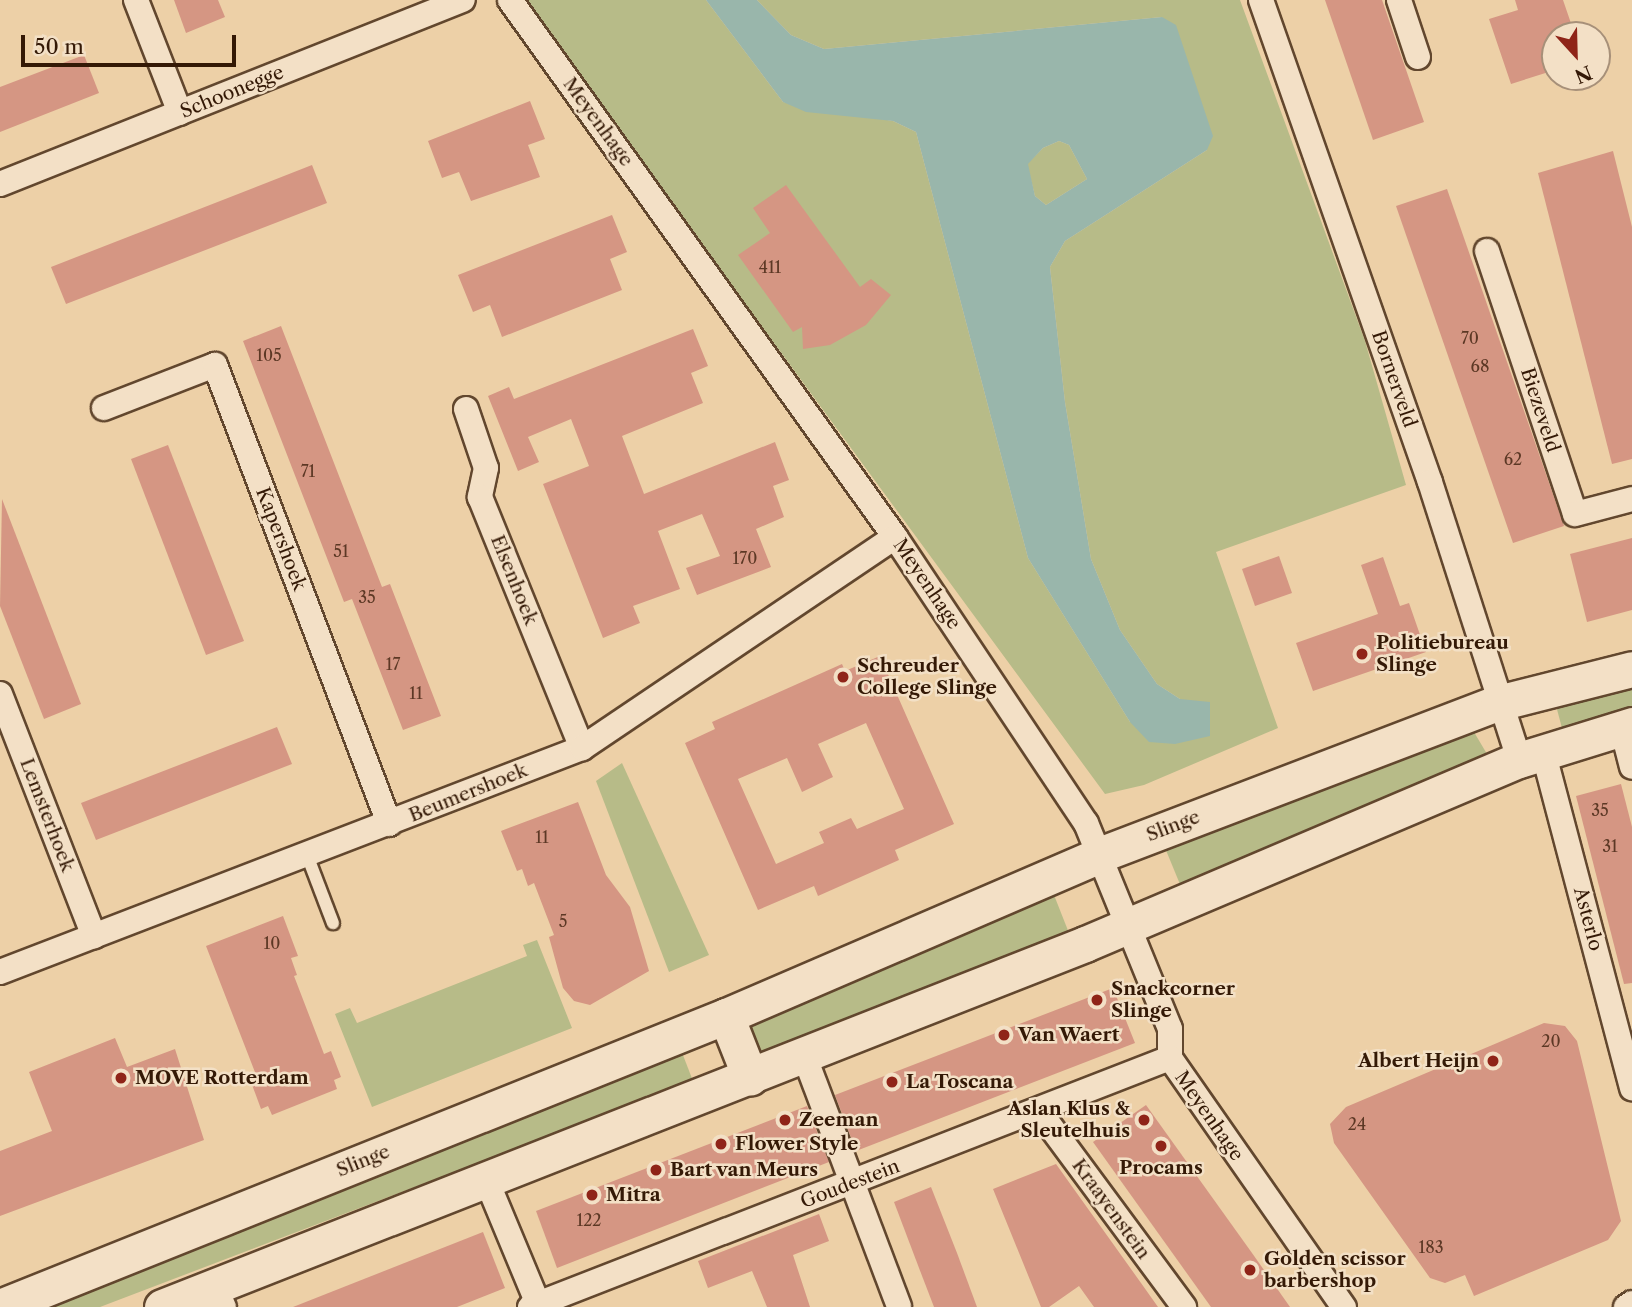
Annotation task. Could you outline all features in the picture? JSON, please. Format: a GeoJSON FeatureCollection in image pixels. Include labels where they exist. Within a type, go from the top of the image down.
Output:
{"type":"FeatureCollection","features":[{"type":"Feature","properties":{"kind":"main road","name":"Slinge"},"geometry":{"type":"LineString","coordinates":[[0,1307],[726,1016],[1099,855],[1499,703],[1632,669]]}},
{"type":"Feature","properties":{"kind":"main road"},"geometry":{"type":"LineString","coordinates":[[162,1307],[220,1297],[486,1179],[1127,926],[1531,755],[1627,726]]}},
{"type":"Feature","properties":{"kind":"main road"},"geometry":{"type":"LineString","coordinates":[[726,1016],[750,1077]]}},
{"type":"Feature","properties":{"kind":"street"},"geometry":{"type":"LineString","coordinates":[[136,0],[180,113]]}},
{"type":"Feature","properties":{"kind":"street","name":"Schoonegge"},"geometry":{"type":"LineString","coordinates":[[0,184],[463,0]]}},
{"type":"Feature","properties":{"kind":"street","name":"Meyenhage"},"geometry":{"type":"LineString","coordinates":[[510,0],[895,537],[1086,823],[1170,1029],[1170,1058],[1344,1307]]}},
{"type":"Feature","properties":{"kind":"street","name":"Bornerveld"},"geometry":{"type":"LineString","coordinates":[[1261,0],[1485,643],[1499,703],[1531,755]]}},
{"type":"Feature","properties":{"kind":"street"},"geometry":{"type":"LineString","coordinates":[[1399,0],[1418,57]]}},
{"type":"Feature","properties":{"kind":"street","name":"Biezeveld"},"geometry":{"type":"LineString","coordinates":[[1487,251],[1575,514],[1632,499]]}},
{"type":"Feature","properties":{"kind":"street","name":"Kapershoek"},"geometry":{"type":"LineString","coordinates":[[104,408],[215,365],[389,824]]}},
{"type":"Feature","properties":{"kind":"street","name":"Elsenhoek"},"geometry":{"type":"LineString","coordinates":[[466,409],[486,468],[481,497],[582,748]]}},
{"type":"Feature","properties":{"kind":"street","name":"Beumershoek"},"geometry":{"type":"LineString","coordinates":[[0,972],[582,748],[895,537]]}},
{"type":"Feature","properties":{"kind":"street","name":"Lemsterhoek"},"geometry":{"type":"LineString","coordinates":[[0,694],[94,936]]}},
{"type":"Feature","properties":{"kind":"street"},"geometry":{"type":"LineString","coordinates":[[1627,726],[1632,767]]}},
{"type":"Feature","properties":{"kind":"street","name":"Asterlo"},"geometry":{"type":"LineString","coordinates":[[1531,755],[1632,1088]]}},
{"type":"Feature","properties":{"kind":"street"},"geometry":{"type":"LineString","coordinates":[[804,1055],[898,1307]]}},
{"type":"Feature","properties":{"kind":"street","name":"Goudestein"},"geometry":{"type":"LineString","coordinates":[[548,1303],[1170,1058]]}},
{"type":"Feature","properties":{"kind":"street","name":"Kraayenstein"},"geometry":{"type":"LineString","coordinates":[[1039,1111],[1184,1307]]}},
{"type":"Feature","properties":{"kind":"street"},"geometry":{"type":"LineString","coordinates":[[486,1179],[548,1303]]}},
{"type":"Feature","properties":{"kind":"street"},"geometry":{"type":"LineString","coordinates":[[1626,1307],[1632,1303]]}},
{"type":"Feature","properties":{"kind":"lane"},"geometry":{"type":"LineString","coordinates":[[307,855],[333,923]]}},
{"type":"Feature","properties":{"kind":"green space"},"geometry":{"type":"Polygon","coordinates":[[[522,0],[706,0],[783,102],[893,121],[916,132],[1028,558],[1130,722],[1180,699],[1157,684],[1120,630],[1091,559],[1065,402],[1050,267],[1065,241],[1207,150],[1162,17],[824,49],[791,35],[757,0],[1240,0],[1365,341],[1406,485],[1216,552],[1278,728],[1144,785],[1105,794],[522,0]]]}},
{"type":"Feature","properties":{"kind":"green space"},"geometry":{"type":"Polygon","coordinates":[[[1059,141],[1069,145],[1087,179],[1046,205],[1035,196],[1027,164],[1043,148],[1059,141]]]}},
{"type":"Feature","properties":{"kind":"green space"},"geometry":{"type":"Polygon","coordinates":[[[1632,678],[1632,714],[1563,732],[1554,698],[1632,678]]]}},
{"type":"Feature","properties":{"kind":"green space"},"geometry":{"type":"Polygon","coordinates":[[[1471,727],[1487,754],[1484,766],[1184,894],[1163,843],[1471,727]]]}},
{"type":"Feature","properties":{"kind":"green space"},"geometry":{"type":"Polygon","coordinates":[[[622,763],[709,955],[669,972],[596,781],[622,763]]]}},
{"type":"Feature","properties":{"kind":"green space"},"geometry":{"type":"Polygon","coordinates":[[[1052,890],[1069,933],[761,1053],[752,1038],[752,1027],[762,1015],[1052,890]]]}},
{"type":"Feature","properties":{"kind":"green space"},"geometry":{"type":"Polygon","coordinates":[[[537,940],[572,1028],[372,1107],[335,1014],[350,1008],[357,1023],[527,956],[523,945],[537,940]]]}},
{"type":"Feature","properties":{"kind":"green space"},"geometry":{"type":"Polygon","coordinates":[[[681,1050],[693,1081],[100,1307],[18,1307],[681,1050]]]}},
{"type":"Feature","properties":{"kind":"shaded area"},"geometry":{"type":"Polygon","coordinates":[[[706,0],[757,0],[791,35],[824,49],[1162,17],[1176,25],[1213,136],[1207,150],[1065,241],[1050,267],[1065,402],[1091,559],[1120,630],[1157,684],[1180,699],[1210,702],[1210,736],[1175,744],[1149,742],[1130,722],[1028,558],[916,132],[893,121],[806,112],[783,102],[706,0]],[[1059,141],[1043,148],[1028,164],[1035,196],[1046,205],[1087,179],[1069,145],[1059,141]]]}},
{"type":"Feature","properties":{"kind":"building"},"geometry":{"type":"Polygon","coordinates":[[[174,0],[218,0],[225,17],[186,33],[174,0]]]}},
{"type":"Feature","properties":{"kind":"building"},"geometry":{"type":"Polygon","coordinates":[[[1325,0],[1382,0],[1424,122],[1373,140],[1325,0]]]}},
{"type":"Feature","properties":{"kind":"building"},"geometry":{"type":"Polygon","coordinates":[[[1515,0],[1563,0],[1570,21],[1541,21],[1541,74],[1511,84],[1489,19],[1518,10],[1515,0]]]}},
{"type":"Feature","properties":{"kind":"building"},"geometry":{"type":"Polygon","coordinates":[[[84,55],[99,93],[0,132],[0,87],[84,55]]]}},
{"type":"Feature","properties":{"kind":"building"},"geometry":{"type":"Polygon","coordinates":[[[530,101],[545,139],[528,145],[540,177],[471,201],[459,172],[442,178],[428,141],[530,101]]]}},
{"type":"Feature","properties":{"kind":"building"},"geometry":{"type":"Polygon","coordinates":[[[1613,151],[1632,227],[1632,459],[1612,464],[1538,173],[1613,151]]]}},
{"type":"Feature","properties":{"kind":"building"},"geometry":{"type":"Polygon","coordinates":[[[312,165],[327,203],[66,304],[51,267],[312,165]]]}},
{"type":"Feature","properties":{"kind":"building"},"geometry":{"type":"Polygon","coordinates":[[[786,185],[860,287],[871,279],[891,295],[866,325],[830,345],[803,349],[802,327],[793,332],[738,255],[770,233],[753,208],[786,185]]]}},
{"type":"Feature","properties":{"kind":"building"},"geometry":{"type":"Polygon","coordinates":[[[1447,189],[1564,526],[1513,543],[1396,206],[1447,189]]]}},
{"type":"Feature","properties":{"kind":"building"},"geometry":{"type":"Polygon","coordinates":[[[612,215],[627,252],[610,259],[622,290],[502,337],[490,305],[473,312],[458,275],[612,215]]]}},
{"type":"Feature","properties":{"kind":"building"},"geometry":{"type":"Polygon","coordinates":[[[281,326],[382,587],[390,584],[441,716],[403,730],[352,599],[344,602],[243,341],[281,326]]]}},
{"type":"Feature","properties":{"kind":"building"},"geometry":{"type":"Polygon","coordinates":[[[693,329],[708,366],[691,373],[703,403],[622,436],[644,494],[775,442],[789,480],[773,486],[784,517],[756,529],[771,567],[697,595],[686,568],[720,556],[702,514],[658,531],[680,589],[633,606],[640,623],[603,638],[543,484],[589,466],[571,419],[528,437],[539,462],[518,471],[488,396],[509,387],[514,399],[693,329]]]}},
{"type":"Feature","properties":{"kind":"building"},"geometry":{"type":"Polygon","coordinates":[[[168,445],[244,641],[206,655],[131,459],[168,445]]]}},
{"type":"Feature","properties":{"kind":"building"},"geometry":{"type":"Polygon","coordinates":[[[2,499],[81,704],[44,719],[0,606],[2,499]]]}},
{"type":"Feature","properties":{"kind":"building"},"geometry":{"type":"Polygon","coordinates":[[[1632,538],[1632,610],[1587,622],[1570,554],[1632,538]]]}},
{"type":"Feature","properties":{"kind":"building"},"geometry":{"type":"Polygon","coordinates":[[[1279,556],[1292,593],[1255,606],[1242,569],[1279,556]]]}},
{"type":"Feature","properties":{"kind":"building"},"geometry":{"type":"Polygon","coordinates":[[[1383,557],[1400,606],[1409,603],[1426,652],[1313,691],[1296,643],[1378,614],[1361,565],[1383,557]]]}},
{"type":"Feature","properties":{"kind":"building"},"geometry":{"type":"Polygon","coordinates":[[[880,656],[954,824],[895,850],[899,860],[818,896],[814,886],[758,910],[685,743],[715,729],[712,722],[842,664],[845,671],[880,656]],[[866,723],[818,744],[833,777],[802,792],[787,758],[738,779],[776,864],[824,843],[819,832],[851,818],[857,829],[904,809],[866,723]]]}},
{"type":"Feature","properties":{"kind":"building"},"geometry":{"type":"Polygon","coordinates":[[[277,727],[292,764],[96,840],[81,803],[277,727]]]}},
{"type":"Feature","properties":{"kind":"building"},"geometry":{"type":"Polygon","coordinates":[[[1621,784],[1632,827],[1632,983],[1624,984],[1576,796],[1621,784]]]}},
{"type":"Feature","properties":{"kind":"building"},"geometry":{"type":"Polygon","coordinates":[[[578,802],[606,875],[630,907],[649,971],[590,1005],[574,1001],[563,988],[549,937],[554,935],[534,883],[528,886],[522,869],[517,871],[501,831],[578,802]]]}},
{"type":"Feature","properties":{"kind":"building"},"geometry":{"type":"Polygon","coordinates":[[[283,916],[298,956],[291,958],[297,975],[294,976],[324,1054],[331,1051],[341,1077],[334,1080],[337,1089],[272,1115],[268,1106],[261,1109],[251,1082],[258,1080],[206,946],[283,916]]]}},
{"type":"Feature","properties":{"kind":"building"},"geometry":{"type":"Polygon","coordinates":[[[1113,988],[1135,1043],[856,1151],[835,1095],[1113,988]]]}},
{"type":"Feature","properties":{"kind":"building"},"geometry":{"type":"Polygon","coordinates":[[[1544,1023],[1565,1026],[1577,1041],[1621,1221],[1608,1240],[1474,1296],[1465,1275],[1445,1283],[1430,1278],[1334,1143],[1330,1124],[1346,1107],[1544,1023]]]}},
{"type":"Feature","properties":{"kind":"building"},"geometry":{"type":"Polygon","coordinates":[[[115,1038],[127,1067],[175,1049],[204,1140],[0,1216],[0,1151],[52,1131],[29,1072],[115,1038]]]}},
{"type":"Feature","properties":{"kind":"building"},"geometry":{"type":"Polygon","coordinates":[[[1146,1105],[1290,1307],[1211,1307],[1093,1142],[1146,1105]]]}},
{"type":"Feature","properties":{"kind":"building"},"geometry":{"type":"Polygon","coordinates":[[[807,1106],[829,1162],[557,1268],[536,1211],[807,1106]]]}},
{"type":"Feature","properties":{"kind":"building"},"geometry":{"type":"Polygon","coordinates":[[[1056,1164],[1158,1307],[1094,1307],[1079,1286],[1049,1307],[1041,1307],[993,1189],[1056,1164]]]}},
{"type":"Feature","properties":{"kind":"building"},"geometry":{"type":"Polygon","coordinates":[[[931,1187],[977,1307],[934,1307],[919,1268],[894,1202],[931,1187]]]}},
{"type":"Feature","properties":{"kind":"building"},"geometry":{"type":"Polygon","coordinates":[[[819,1214],[829,1241],[793,1255],[810,1307],[767,1307],[752,1271],[708,1288],[698,1261],[819,1214]]]}},
{"type":"Feature","properties":{"kind":"building"},"geometry":{"type":"Polygon","coordinates":[[[483,1232],[505,1288],[457,1307],[293,1307],[483,1232]]]}},
{"type":"Feature","properties":{"kind":"place","name":"Politiebureau Slinge"},"geometry":{"type":"Point","coordinates":[1362,654]}},
{"type":"Feature","properties":{"kind":"place","name":"Schreuder College Slinge"},"geometry":{"type":"Point","coordinates":[843,677]}},
{"type":"Feature","properties":{"kind":"place","name":"Snackcorner Slinge"},"geometry":{"type":"Point","coordinates":[1097,1000]}},
{"type":"Feature","properties":{"kind":"place","name":"Van Waert"},"geometry":{"type":"Point","coordinates":[1004,1035]}},
{"type":"Feature","properties":{"kind":"place","name":"Albert Heijn"},"geometry":{"type":"Point","coordinates":[1493,1061]}},
{"type":"Feature","properties":{"kind":"place","name":"MOVE Rotterdam"},"geometry":{"type":"Point","coordinates":[121,1078]}},
{"type":"Feature","properties":{"kind":"place","name":"La Toscana"},"geometry":{"type":"Point","coordinates":[892,1082]}},
{"type":"Feature","properties":{"kind":"place","name":"Zeeman"},"geometry":{"type":"Point","coordinates":[785,1120]}},
{"type":"Feature","properties":{"kind":"place","name":"Aslan Klus & Sleutelhuis"},"geometry":{"type":"Point","coordinates":[1144,1120]}},
{"type":"Feature","properties":{"kind":"place","name":"Flower Style"},"geometry":{"type":"Point","coordinates":[721,1144]}},
{"type":"Feature","properties":{"kind":"place","name":"Procams"},"geometry":{"type":"Point","coordinates":[1161,1146]}},
{"type":"Feature","properties":{"kind":"place","name":"Bart van Meurs"},"geometry":{"type":"Point","coordinates":[656,1170]}},
{"type":"Feature","properties":{"kind":"place","name":"Mitra"},"geometry":{"type":"Point","coordinates":[592,1195]}},
{"type":"Feature","properties":{"kind":"place","name":"Golden scissor barbershop"},"geometry":{"type":"Point","coordinates":[1250,1270]}}]}
